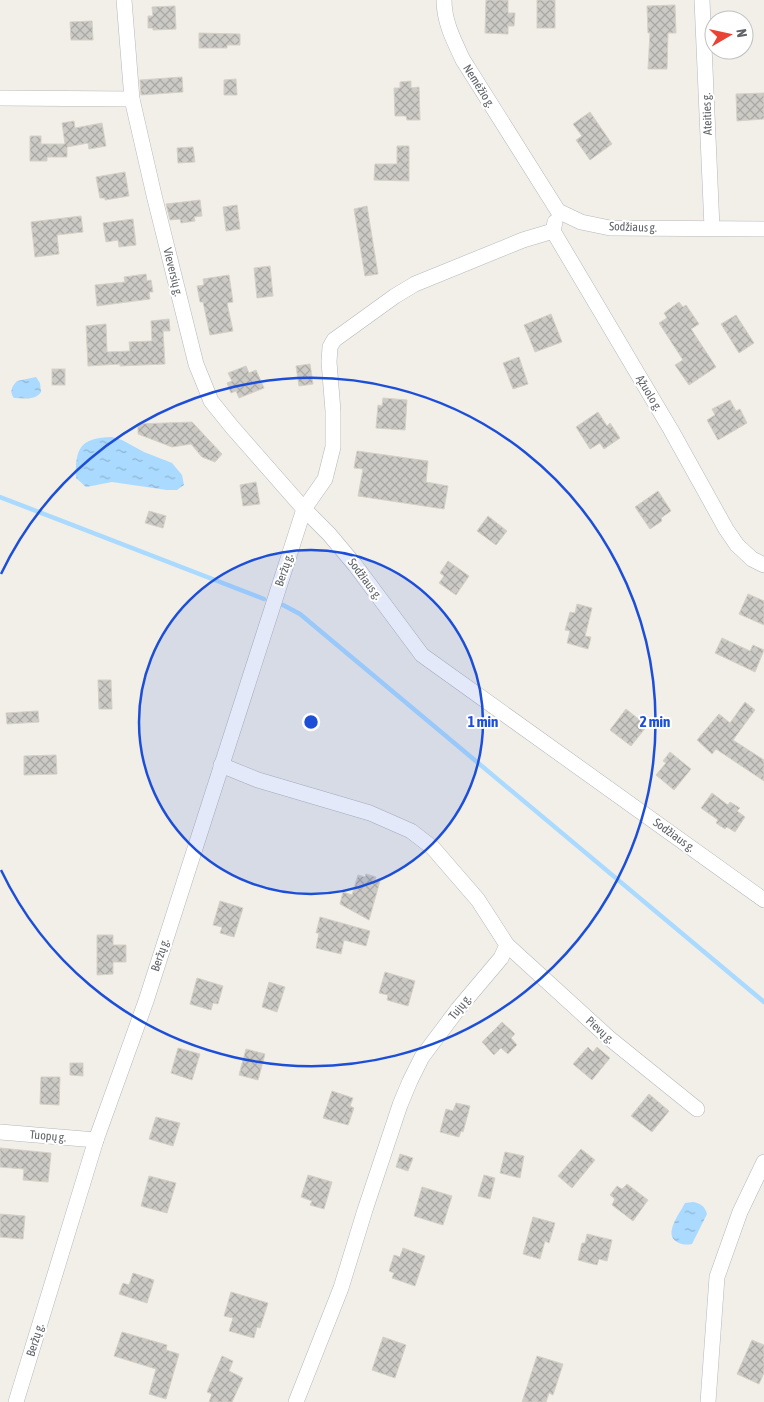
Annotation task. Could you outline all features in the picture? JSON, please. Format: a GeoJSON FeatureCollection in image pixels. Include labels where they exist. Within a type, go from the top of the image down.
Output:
{"type":"FeatureCollection","features":[{"type":"Feature","properties":{"kind":"street","name":"Vieversių g."},"geometry":{"type":"LineString","coordinates":[[124,0],[132,99],[196,364],[211,401],[304,509]]}},
{"type":"Feature","properties":{"kind":"street","name":"Nemėžio g."},"geometry":{"type":"LineString","coordinates":[[444,0],[446,20],[463,60],[558,211]]}},
{"type":"Feature","properties":{"kind":"street","name":"Ateities g."},"geometry":{"type":"LineString","coordinates":[[702,0],[712,228]]}},
{"type":"Feature","properties":{"kind":"street"},"geometry":{"type":"LineString","coordinates":[[0,98],[132,99]]}},
{"type":"Feature","properties":{"kind":"street"},"geometry":{"type":"LineString","coordinates":[[304,509],[325,479],[333,447],[333,411],[329,362],[330,348],[334,340],[395,296],[415,284],[523,240],[552,231],[558,211]]}},
{"type":"Feature","properties":{"kind":"street","name":"Sodžiaus g."},"geometry":{"type":"LineString","coordinates":[[558,211],[581,222],[610,228],[764,229]]}},
{"type":"Feature","properties":{"kind":"street","name":"Ąžuolo g."},"geometry":{"type":"LineString","coordinates":[[552,231],[671,430],[726,529],[737,545],[752,559],[764,565]]}},
{"type":"Feature","properties":{"kind":"street","name":"Sodžiaus g."},"geometry":{"type":"LineString","coordinates":[[304,509],[329,534],[355,565],[422,655],[764,900]]}},
{"type":"Feature","properties":{"kind":"street","name":"Beržų g."},"geometry":{"type":"LineString","coordinates":[[16,1402],[96,1140],[146,1001],[304,509]]}},
{"type":"Feature","properties":{"kind":"street"},"geometry":{"type":"LineString","coordinates":[[221,765],[258,780],[370,813],[411,831],[433,848],[472,893],[507,945]]}},
{"type":"Feature","properties":{"kind":"street","name":"Pievų g."},"geometry":{"type":"LineString","coordinates":[[507,945],[609,1038],[697,1109]]}},
{"type":"Feature","properties":{"kind":"street","name":"Tujų g."},"geometry":{"type":"LineString","coordinates":[[296,1402],[341,1288],[400,1105],[410,1081],[422,1057],[458,1009],[501,958],[507,945]]}},
{"type":"Feature","properties":{"kind":"street","name":"Tuopų g."},"geometry":{"type":"LineString","coordinates":[[0,1132],[96,1140]]}},
{"type":"Feature","properties":{"kind":"street"},"geometry":{"type":"LineString","coordinates":[[708,1402],[716,1277],[740,1212],[764,1162]]}},
{"type":"Feature","properties":{"kind":"water"},"geometry":{"type":"Polygon","coordinates":[[[36,377],[40,383],[41,392],[39,395],[29,398],[14,398],[12,389],[17,381],[36,377]]]}},
{"type":"Feature","properties":{"kind":"water"},"geometry":{"type":"Polygon","coordinates":[[[112,437],[172,463],[182,475],[184,485],[177,490],[112,482],[86,487],[76,478],[77,459],[82,446],[93,439],[112,437]]]}},
{"type":"Feature","properties":{"kind":"water"},"geometry":{"type":"Polygon","coordinates":[[[693,1202],[702,1205],[707,1214],[692,1244],[681,1244],[673,1238],[672,1229],[685,1203],[693,1202]]]}},
{"type":"Feature","properties":{"kind":"building"},"geometry":{"type":"Polygon","coordinates":[[[486,0],[508,0],[508,13],[515,13],[514,26],[508,26],[508,34],[485,33],[486,0]]]}},
{"type":"Feature","properties":{"kind":"building"},"geometry":{"type":"Polygon","coordinates":[[[537,0],[555,0],[555,28],[537,28],[537,0]]]}},
{"type":"Feature","properties":{"kind":"building"},"geometry":{"type":"Polygon","coordinates":[[[675,5],[676,33],[668,33],[667,69],[648,69],[650,33],[648,33],[647,6],[675,5]]]}},
{"type":"Feature","properties":{"kind":"building"},"geometry":{"type":"Polygon","coordinates":[[[175,6],[176,29],[153,30],[153,28],[148,28],[148,16],[153,16],[152,7],[175,6]]]}},
{"type":"Feature","properties":{"kind":"building"},"geometry":{"type":"Polygon","coordinates":[[[92,21],[93,40],[71,40],[70,22],[92,21]]]}},
{"type":"Feature","properties":{"kind":"building"},"geometry":{"type":"Polygon","coordinates":[[[199,33],[240,34],[240,45],[227,45],[227,48],[199,48],[199,33]]]}},
{"type":"Feature","properties":{"kind":"building"},"geometry":{"type":"Polygon","coordinates":[[[182,77],[183,92],[141,95],[140,80],[182,77]]]}},
{"type":"Feature","properties":{"kind":"building"},"geometry":{"type":"Polygon","coordinates":[[[236,79],[237,95],[224,95],[224,80],[236,79]]]}},
{"type":"Feature","properties":{"kind":"building"},"geometry":{"type":"Polygon","coordinates":[[[411,81],[411,88],[419,87],[420,120],[407,120],[406,116],[395,116],[394,88],[400,88],[400,82],[411,81]]]}},
{"type":"Feature","properties":{"kind":"building"},"geometry":{"type":"Polygon","coordinates":[[[764,93],[764,119],[737,121],[736,94],[764,93]]]}},
{"type":"Feature","properties":{"kind":"building"},"geometry":{"type":"Polygon","coordinates":[[[590,112],[612,144],[590,160],[576,140],[582,136],[573,124],[590,112]]]}},
{"type":"Feature","properties":{"kind":"building"},"geometry":{"type":"Polygon","coordinates":[[[74,121],[75,128],[102,123],[106,146],[89,149],[88,143],[67,147],[67,157],[47,157],[47,161],[30,161],[30,136],[41,136],[41,144],[65,144],[62,123],[74,121]]]}},
{"type":"Feature","properties":{"kind":"building"},"geometry":{"type":"Polygon","coordinates":[[[397,146],[409,146],[409,181],[374,180],[375,164],[397,164],[397,146]]]}},
{"type":"Feature","properties":{"kind":"building"},"geometry":{"type":"Polygon","coordinates":[[[193,147],[195,162],[178,163],[177,148],[193,147]]]}},
{"type":"Feature","properties":{"kind":"building"},"geometry":{"type":"Polygon","coordinates":[[[125,172],[129,196],[105,200],[105,198],[100,198],[96,177],[125,172]]]}},
{"type":"Feature","properties":{"kind":"building"},"geometry":{"type":"Polygon","coordinates":[[[200,200],[202,216],[194,217],[195,221],[181,223],[180,219],[170,220],[166,204],[200,200]]]}},
{"type":"Feature","properties":{"kind":"building"},"geometry":{"type":"Polygon","coordinates":[[[237,205],[240,229],[226,231],[223,207],[237,205]]]}},
{"type":"Feature","properties":{"kind":"building"},"geometry":{"type":"Polygon","coordinates":[[[367,206],[378,274],[365,276],[354,209],[367,206]]]}},
{"type":"Feature","properties":{"kind":"building"},"geometry":{"type":"Polygon","coordinates":[[[81,216],[83,232],[57,235],[59,254],[35,257],[31,222],[81,216]]]}},
{"type":"Feature","properties":{"kind":"building"},"geometry":{"type":"Polygon","coordinates":[[[133,219],[136,245],[119,247],[118,240],[106,242],[103,223],[133,219]]]}},
{"type":"Feature","properties":{"kind":"building"},"geometry":{"type":"Polygon","coordinates":[[[270,266],[273,296],[257,298],[254,268],[270,266]]]}},
{"type":"Feature","properties":{"kind":"building"},"geometry":{"type":"Polygon","coordinates":[[[146,274],[147,281],[151,280],[153,292],[149,292],[150,299],[97,306],[95,285],[125,282],[124,277],[146,274]]]}},
{"type":"Feature","properties":{"kind":"building"},"geometry":{"type":"Polygon","coordinates":[[[229,275],[233,302],[227,303],[233,331],[210,335],[203,302],[200,302],[197,286],[204,285],[203,279],[229,275]]]}},
{"type":"Feature","properties":{"kind":"building"},"geometry":{"type":"Polygon","coordinates":[[[679,302],[683,307],[686,305],[699,324],[691,329],[716,367],[689,385],[675,365],[683,360],[659,323],[667,318],[664,313],[679,302]]]}},
{"type":"Feature","properties":{"kind":"building"},"geometry":{"type":"Polygon","coordinates":[[[551,314],[562,342],[535,352],[524,325],[551,314]]]}},
{"type":"Feature","properties":{"kind":"building"},"geometry":{"type":"Polygon","coordinates":[[[736,315],[754,343],[739,353],[721,324],[736,315]]]}},
{"type":"Feature","properties":{"kind":"building"},"geometry":{"type":"Polygon","coordinates":[[[169,319],[170,331],[163,331],[165,364],[88,366],[86,326],[106,324],[107,352],[130,351],[129,342],[152,341],[151,321],[169,319]]]}},
{"type":"Feature","properties":{"kind":"building"},"geometry":{"type":"Polygon","coordinates":[[[519,357],[528,384],[513,389],[503,363],[519,357]]]}},
{"type":"Feature","properties":{"kind":"building"},"geometry":{"type":"Polygon","coordinates":[[[310,364],[313,384],[299,386],[296,366],[310,364]]]}},
{"type":"Feature","properties":{"kind":"building"},"geometry":{"type":"Polygon","coordinates":[[[246,366],[249,373],[256,370],[264,388],[239,398],[236,391],[231,393],[227,383],[232,381],[228,373],[246,366]]]}},
{"type":"Feature","properties":{"kind":"building"},"geometry":{"type":"Polygon","coordinates":[[[52,369],[65,369],[65,385],[52,385],[52,369]]]}},
{"type":"Feature","properties":{"kind":"building"},"geometry":{"type":"Polygon","coordinates":[[[383,398],[407,400],[405,430],[376,428],[378,405],[382,406],[383,398]]]}},
{"type":"Feature","properties":{"kind":"building"},"geometry":{"type":"Polygon","coordinates":[[[730,400],[736,411],[740,409],[747,423],[718,440],[707,420],[715,415],[712,409],[730,400]]]}},
{"type":"Feature","properties":{"kind":"building"},"geometry":{"type":"Polygon","coordinates":[[[598,412],[607,426],[610,423],[620,438],[604,449],[600,443],[590,449],[576,427],[598,412]]]}},
{"type":"Feature","properties":{"kind":"building"},"geometry":{"type":"Polygon","coordinates":[[[192,422],[222,454],[215,462],[202,457],[191,444],[172,447],[138,434],[138,424],[192,422]]]}},
{"type":"Feature","properties":{"kind":"building"},"geometry":{"type":"Polygon","coordinates":[[[357,451],[428,461],[426,482],[448,486],[444,509],[358,496],[363,469],[354,468],[357,451]]]}},
{"type":"Feature","properties":{"kind":"building"},"geometry":{"type":"Polygon","coordinates":[[[256,482],[260,504],[243,506],[240,485],[256,482]]]}},
{"type":"Feature","properties":{"kind":"building"},"geometry":{"type":"Polygon","coordinates":[[[658,491],[671,511],[661,518],[662,521],[650,529],[635,507],[658,491]]]}},
{"type":"Feature","properties":{"kind":"building"},"geometry":{"type":"Polygon","coordinates":[[[149,511],[166,516],[163,528],[145,523],[149,511]]]}},
{"type":"Feature","properties":{"kind":"building"},"geometry":{"type":"Polygon","coordinates":[[[488,516],[507,531],[496,545],[477,531],[488,516]]]}},
{"type":"Feature","properties":{"kind":"building"},"geometry":{"type":"Polygon","coordinates":[[[448,561],[469,576],[456,595],[439,583],[444,576],[440,573],[448,561]]]}},
{"type":"Feature","properties":{"kind":"building"},"geometry":{"type":"Polygon","coordinates":[[[748,594],[764,601],[764,625],[739,614],[748,594]]]}},
{"type":"Feature","properties":{"kind":"building"},"geometry":{"type":"Polygon","coordinates":[[[577,604],[592,608],[585,636],[591,637],[588,649],[567,643],[570,631],[565,630],[570,612],[575,613],[577,604]]]}},
{"type":"Feature","properties":{"kind":"building"},"geometry":{"type":"Polygon","coordinates":[[[722,638],[750,651],[753,645],[764,650],[755,672],[715,653],[722,638]]]}},
{"type":"Feature","properties":{"kind":"building"},"geometry":{"type":"Polygon","coordinates":[[[98,680],[111,680],[112,709],[99,709],[98,680]]]}},
{"type":"Feature","properties":{"kind":"building"},"geometry":{"type":"Polygon","coordinates":[[[745,702],[755,710],[733,740],[764,760],[764,781],[716,749],[712,754],[697,740],[719,714],[730,723],[745,702]]]}},
{"type":"Feature","properties":{"kind":"building"},"geometry":{"type":"Polygon","coordinates":[[[626,709],[647,726],[631,746],[610,730],[626,709]]]}},
{"type":"Feature","properties":{"kind":"building"},"geometry":{"type":"Polygon","coordinates":[[[38,711],[39,722],[7,724],[6,713],[38,711]]]}},
{"type":"Feature","properties":{"kind":"building"},"geometry":{"type":"Polygon","coordinates":[[[670,752],[691,769],[674,790],[656,775],[666,763],[663,761],[670,752]]]}},
{"type":"Feature","properties":{"kind":"building"},"geometry":{"type":"Polygon","coordinates":[[[56,755],[57,774],[24,775],[24,756],[56,755]]]}},
{"type":"Feature","properties":{"kind":"building"},"geometry":{"type":"Polygon","coordinates":[[[712,793],[728,805],[730,802],[740,808],[737,811],[745,817],[735,832],[727,827],[725,829],[716,823],[718,820],[701,808],[712,793]]]}},
{"type":"Feature","properties":{"kind":"building"},"geometry":{"type":"Polygon","coordinates":[[[366,874],[376,877],[375,880],[380,881],[369,920],[340,904],[343,892],[352,895],[358,875],[365,877],[366,874]]]}},
{"type":"Feature","properties":{"kind":"building"},"geometry":{"type":"Polygon","coordinates":[[[220,901],[243,908],[234,937],[220,933],[222,927],[213,925],[220,901]]]}},
{"type":"Feature","properties":{"kind":"building"},"geometry":{"type":"Polygon","coordinates":[[[320,917],[370,931],[366,946],[344,940],[341,954],[316,948],[319,933],[316,933],[320,917]]]}},
{"type":"Feature","properties":{"kind":"building"},"geometry":{"type":"Polygon","coordinates":[[[97,935],[113,935],[113,945],[126,945],[126,962],[113,962],[113,974],[97,975],[97,935]]]}},
{"type":"Feature","properties":{"kind":"building"},"geometry":{"type":"Polygon","coordinates":[[[385,972],[415,981],[408,1006],[387,1000],[388,995],[379,993],[385,972]]]}},
{"type":"Feature","properties":{"kind":"building"},"geometry":{"type":"Polygon","coordinates":[[[197,978],[223,986],[218,1004],[213,1003],[211,1010],[190,1004],[197,978]]]}},
{"type":"Feature","properties":{"kind":"building"},"geometry":{"type":"Polygon","coordinates":[[[269,982],[285,987],[277,1012],[262,1007],[269,982]]]}},
{"type":"Feature","properties":{"kind":"building"},"geometry":{"type":"Polygon","coordinates":[[[502,1022],[515,1034],[511,1038],[517,1045],[508,1054],[501,1048],[494,1055],[482,1042],[502,1022]]]}},
{"type":"Feature","properties":{"kind":"building"},"geometry":{"type":"Polygon","coordinates":[[[588,1047],[593,1052],[597,1047],[610,1058],[592,1080],[573,1064],[588,1047]]]}},
{"type":"Feature","properties":{"kind":"building"},"geometry":{"type":"Polygon","coordinates":[[[178,1048],[200,1054],[192,1080],[171,1073],[178,1048]]]}},
{"type":"Feature","properties":{"kind":"building"},"geometry":{"type":"Polygon","coordinates":[[[246,1049],[265,1054],[258,1080],[239,1075],[246,1049]]]}},
{"type":"Feature","properties":{"kind":"building"},"geometry":{"type":"Polygon","coordinates":[[[70,1063],[83,1063],[83,1076],[70,1075],[70,1063]]]}},
{"type":"Feature","properties":{"kind":"building"},"geometry":{"type":"Polygon","coordinates":[[[41,1077],[60,1077],[59,1105],[40,1104],[41,1077]]]}},
{"type":"Feature","properties":{"kind":"building"},"geometry":{"type":"Polygon","coordinates":[[[332,1091],[353,1098],[350,1106],[354,1108],[348,1125],[323,1118],[332,1091]]]}},
{"type":"Feature","properties":{"kind":"building"},"geometry":{"type":"Polygon","coordinates":[[[649,1094],[669,1111],[652,1132],[631,1116],[649,1094]]]}},
{"type":"Feature","properties":{"kind":"building"},"geometry":{"type":"Polygon","coordinates":[[[456,1103],[470,1106],[463,1132],[461,1131],[459,1137],[440,1132],[446,1109],[453,1111],[456,1103]]]}},
{"type":"Feature","properties":{"kind":"building"},"geometry":{"type":"Polygon","coordinates":[[[156,1117],[180,1123],[173,1146],[149,1139],[156,1117]]]}},
{"type":"Feature","properties":{"kind":"building"},"geometry":{"type":"Polygon","coordinates":[[[0,1148],[51,1153],[48,1182],[23,1180],[24,1169],[0,1167],[0,1148]]]}},
{"type":"Feature","properties":{"kind":"building"},"geometry":{"type":"Polygon","coordinates":[[[581,1149],[595,1160],[572,1188],[558,1176],[581,1149]]]}},
{"type":"Feature","properties":{"kind":"building"},"geometry":{"type":"Polygon","coordinates":[[[505,1152],[524,1156],[520,1178],[500,1173],[505,1152]]]}},
{"type":"Feature","properties":{"kind":"building"},"geometry":{"type":"Polygon","coordinates":[[[400,1154],[413,1158],[408,1171],[396,1167],[400,1154]]]}},
{"type":"Feature","properties":{"kind":"building"},"geometry":{"type":"Polygon","coordinates":[[[308,1175],[332,1182],[324,1209],[310,1205],[312,1201],[301,1197],[308,1175]]]}},
{"type":"Feature","properties":{"kind":"building"},"geometry":{"type":"Polygon","coordinates":[[[484,1175],[495,1178],[490,1199],[478,1196],[484,1175]]]}},
{"type":"Feature","properties":{"kind":"building"},"geometry":{"type":"Polygon","coordinates":[[[149,1176],[176,1183],[167,1213],[141,1206],[149,1176]]]}},
{"type":"Feature","properties":{"kind":"building"},"geometry":{"type":"Polygon","coordinates":[[[627,1184],[648,1200],[633,1221],[612,1205],[615,1199],[610,1195],[617,1186],[622,1189],[627,1184]]]}},
{"type":"Feature","properties":{"kind":"building"},"geometry":{"type":"Polygon","coordinates":[[[422,1187],[452,1196],[443,1225],[414,1216],[422,1187]]]}},
{"type":"Feature","properties":{"kind":"building"},"geometry":{"type":"Polygon","coordinates":[[[0,1214],[25,1216],[23,1239],[0,1237],[0,1214]]]}},
{"type":"Feature","properties":{"kind":"building"},"geometry":{"type":"Polygon","coordinates":[[[533,1217],[555,1223],[549,1243],[545,1241],[540,1259],[523,1254],[533,1217]]]}},
{"type":"Feature","properties":{"kind":"building"},"geometry":{"type":"Polygon","coordinates":[[[587,1234],[612,1240],[607,1261],[599,1259],[597,1265],[578,1260],[582,1243],[585,1243],[587,1234]]]}},
{"type":"Feature","properties":{"kind":"building"},"geometry":{"type":"Polygon","coordinates":[[[403,1248],[425,1256],[415,1286],[392,1278],[394,1273],[389,1271],[394,1255],[400,1257],[403,1248]]]}},
{"type":"Feature","properties":{"kind":"building"},"geometry":{"type":"Polygon","coordinates":[[[133,1273],[154,1280],[147,1303],[119,1294],[123,1283],[129,1285],[133,1273]]]}},
{"type":"Feature","properties":{"kind":"building"},"geometry":{"type":"Polygon","coordinates":[[[231,1292],[268,1303],[260,1328],[257,1327],[254,1338],[229,1331],[233,1318],[224,1316],[231,1292]]]}},
{"type":"Feature","properties":{"kind":"building"},"geometry":{"type":"Polygon","coordinates":[[[122,1332],[167,1345],[166,1350],[179,1354],[166,1399],[149,1394],[156,1369],[114,1356],[122,1332]]]}},
{"type":"Feature","properties":{"kind":"building"},"geometry":{"type":"Polygon","coordinates":[[[383,1337],[406,1345],[395,1378],[372,1370],[383,1337]]]}},
{"type":"Feature","properties":{"kind":"building"},"geometry":{"type":"Polygon","coordinates":[[[752,1340],[764,1345],[764,1373],[759,1384],[737,1374],[752,1340]]]}},
{"type":"Feature","properties":{"kind":"building"},"geometry":{"type":"Polygon","coordinates":[[[222,1356],[233,1361],[229,1371],[243,1378],[232,1402],[209,1402],[212,1394],[207,1392],[222,1356]]]}},
{"type":"Feature","properties":{"kind":"building"},"geometry":{"type":"Polygon","coordinates":[[[537,1356],[563,1364],[553,1395],[549,1393],[546,1402],[522,1402],[537,1356]]]}},
{"type":"Feature","properties":{"kind":"waterway"},"geometry":{"type":"LineString","coordinates":[[0,497],[264,599]]}},
{"type":"Feature","properties":{"kind":"waterway"},"geometry":{"type":"LineString","coordinates":[[283,605],[300,614],[764,1002]]}}]}
